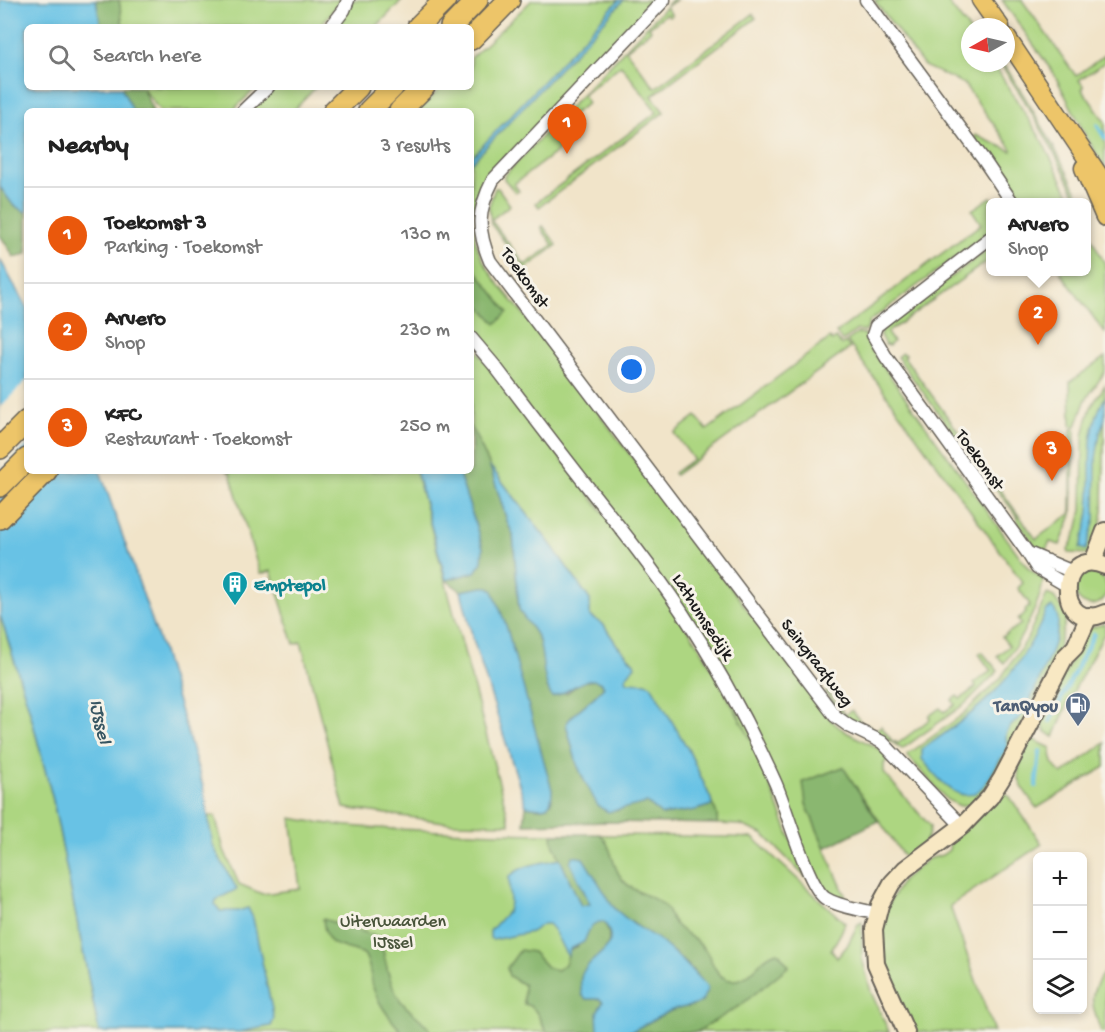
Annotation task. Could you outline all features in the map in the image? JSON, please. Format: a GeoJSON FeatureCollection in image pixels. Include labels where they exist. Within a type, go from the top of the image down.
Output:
{"type":"FeatureCollection","features":[{"type":"Feature","properties":{"kind":"highway"},"geometry":{"type":"LineString","coordinates":[[421,24],[445,0]]}},
{"type":"Feature","properties":{"kind":"highway"},"geometry":{"type":"LineString","coordinates":[[454,24],[477,0]]}},
{"type":"Feature","properties":{"kind":"highway"},"geometry":{"type":"LineString","coordinates":[[474,36],[509,0]]}},
{"type":"Feature","properties":{"kind":"highway"},"geometry":{"type":"LineString","coordinates":[[337,108],[355,90]]}},
{"type":"Feature","properties":{"kind":"highway"},"geometry":{"type":"LineString","coordinates":[[372,108],[390,90]]}},
{"type":"Feature","properties":{"kind":"highway"},"geometry":{"type":"LineString","coordinates":[[403,108],[421,90]]}},
{"type":"Feature","properties":{"kind":"highway"},"geometry":{"type":"LineString","coordinates":[[0,448],[24,423]]}},
{"type":"Feature","properties":{"kind":"highway"},"geometry":{"type":"LineString","coordinates":[[0,486],[24,462]]}},
{"type":"Feature","properties":{"kind":"highway"},"geometry":{"type":"LineString","coordinates":[[0,518],[43,474]]}},
{"type":"Feature","properties":{"kind":"main road"},"geometry":{"type":"LineString","coordinates":[[981,0],[993,18]]}},
{"type":"Feature","properties":{"kind":"main road"},"geometry":{"type":"LineString","coordinates":[[1015,51],[1105,185]]}},
{"type":"Feature","properties":{"kind":"main road"},"geometry":{"type":"LineString","coordinates":[[1071,136],[1105,217]]}},
{"type":"Feature","properties":{"kind":"street"},"geometry":{"type":"LineString","coordinates":[[333,24],[344,10],[348,0]]}},
{"type":"Feature","properties":{"kind":"street","name":"Toekomst"},"geometry":{"type":"LineString","coordinates":[[664,0],[494,179],[482,206],[480,224],[484,247],[490,261],[668,494]]}},
{"type":"Feature","properties":{"kind":"street"},"geometry":{"type":"LineString","coordinates":[[866,0],[1009,198]]}},
{"type":"Feature","properties":{"kind":"street"},"geometry":{"type":"LineString","coordinates":[[246,108],[265,90]]}},
{"type":"Feature","properties":{"kind":"street","name":"Toekomst"},"geometry":{"type":"LineString","coordinates":[[986,241],[876,326],[873,335],[875,342],[899,376],[1027,552],[1070,578]]}},
{"type":"Feature","properties":{"kind":"street","name":"Lathumsedijk"},"geometry":{"type":"LineString","coordinates":[[474,342],[640,554],[681,610],[703,645],[755,737],[817,889],[824,897],[836,903],[877,914]]}},
{"type":"Feature","properties":{"kind":"street","name":"Seingraafweg"},"geometry":{"type":"LineString","coordinates":[[668,494],[835,716],[849,726],[882,742],[962,826]]}},
{"type":"Feature","properties":{"kind":"street"},"geometry":{"type":"LineString","coordinates":[[906,1032],[876,964],[874,929],[877,914],[885,894],[905,868],[962,826],[990,797],[1002,778],[1065,657],[1075,647],[1091,614],[1068,600],[1070,578],[1086,564],[1099,564],[1105,531]]}},
{"type":"Feature","properties":{"kind":"green space"},"geometry":{"type":"Polygon","coordinates":[[[96,0],[119,0],[123,24],[100,24],[96,0]]]}},
{"type":"Feature","properties":{"kind":"green space"},"geometry":{"type":"Polygon","coordinates":[[[119,0],[342,0],[322,24],[123,24],[119,0]]]}},
{"type":"Feature","properties":{"kind":"green space"},"geometry":{"type":"Polygon","coordinates":[[[351,0],[402,0],[379,24],[337,24],[351,0]]]}},
{"type":"Feature","properties":{"kind":"green space"},"geometry":{"type":"Polygon","coordinates":[[[532,0],[657,0],[488,176],[476,202],[474,213],[474,108],[421,108],[439,90],[474,90],[474,55],[532,0]]]}},
{"type":"Feature","properties":{"kind":"green space"},"geometry":{"type":"Polygon","coordinates":[[[672,0],[676,0],[666,7],[672,15],[669,17],[666,14],[649,27],[651,30],[626,50],[655,88],[753,14],[756,18],[652,96],[664,112],[539,207],[536,203],[657,112],[621,65],[583,95],[588,103],[547,133],[560,149],[514,184],[519,191],[515,192],[504,176],[672,0]]]}},
{"type":"Feature","properties":{"kind":"green space"},"geometry":{"type":"Polygon","coordinates":[[[874,0],[946,0],[961,19],[961,72],[999,72],[1040,137],[1071,198],[1019,198],[1010,191],[974,137],[975,135],[1012,151],[1012,149],[964,84],[924,66],[874,0]]]}},
{"type":"Feature","properties":{"kind":"green space"},"geometry":{"type":"Polygon","coordinates":[[[1002,0],[1022,0],[1076,76],[1105,55],[1105,62],[1079,80],[1084,87],[1082,89],[1105,122],[1105,168],[1054,74],[1002,0]]]}},
{"type":"Feature","properties":{"kind":"green space"},"geometry":{"type":"Polygon","coordinates":[[[1006,72],[1009,72],[1035,114],[1080,198],[1077,198],[1042,131],[1006,72]]]}},
{"type":"Feature","properties":{"kind":"green space"},"geometry":{"type":"Polygon","coordinates":[[[122,90],[143,90],[152,108],[132,108],[122,90]]]}},
{"type":"Feature","properties":{"kind":"green space"},"geometry":{"type":"Polygon","coordinates":[[[144,90],[254,90],[235,108],[158,108],[144,90]]]}},
{"type":"Feature","properties":{"kind":"green space"},"geometry":{"type":"Polygon","coordinates":[[[270,90],[313,90],[296,108],[251,108],[270,90]]]}},
{"type":"Feature","properties":{"kind":"green space"},"geometry":{"type":"Polygon","coordinates":[[[0,187],[13,205],[24,211],[24,255],[14,257],[0,235],[0,187]]]}},
{"type":"Feature","properties":{"kind":"green space"},"geometry":{"type":"Polygon","coordinates":[[[495,188],[498,188],[510,205],[491,220],[525,265],[553,245],[541,228],[543,226],[557,245],[525,269],[491,224],[489,206],[495,188]]]}},
{"type":"Feature","properties":{"kind":"green space"},"geometry":{"type":"Polygon","coordinates":[[[986,200],[986,234],[870,321],[866,331],[857,330],[842,341],[836,333],[981,224],[972,210],[986,200]]]}},
{"type":"Feature","properties":{"kind":"green space"},"geometry":{"type":"Polygon","coordinates":[[[474,235],[479,251],[494,278],[526,317],[831,720],[889,757],[884,764],[884,773],[930,826],[928,836],[922,846],[914,853],[904,857],[843,768],[806,804],[848,902],[841,902],[821,889],[704,642],[474,338],[474,235]]]}},
{"type":"Feature","properties":{"kind":"green space"},"geometry":{"type":"Polygon","coordinates":[[[1091,237],[1105,264],[1105,333],[1063,276],[1091,276],[1091,237]]]}},
{"type":"Feature","properties":{"kind":"green space"},"geometry":{"type":"Polygon","coordinates":[[[986,251],[986,262],[887,333],[893,342],[889,346],[885,345],[880,335],[882,328],[986,251]]]}},
{"type":"Feature","properties":{"kind":"green space"},"geometry":{"type":"Polygon","coordinates":[[[474,268],[508,312],[496,324],[474,298],[474,268]]]}},
{"type":"Feature","properties":{"kind":"green space"},"geometry":{"type":"Polygon","coordinates":[[[858,333],[865,334],[867,344],[1028,568],[1043,579],[1042,588],[1028,622],[1004,663],[997,656],[1009,646],[1002,637],[1021,624],[1018,619],[1026,613],[1025,610],[1029,607],[1029,603],[1018,588],[1023,583],[847,341],[858,333]]]}},
{"type":"Feature","properties":{"kind":"green space"},"geometry":{"type":"Polygon","coordinates":[[[830,338],[832,341],[836,338],[841,345],[845,342],[850,348],[675,475],[674,473],[693,459],[674,433],[696,416],[707,430],[830,338]]]}},
{"type":"Feature","properties":{"kind":"green space"},"geometry":{"type":"Polygon","coordinates":[[[474,347],[648,570],[700,647],[755,747],[806,878],[764,835],[741,825],[717,824],[711,799],[688,749],[646,683],[626,682],[626,677],[634,663],[617,645],[603,624],[590,616],[590,600],[552,546],[490,466],[474,432],[474,347]]]}},
{"type":"Feature","properties":{"kind":"green space"},"geometry":{"type":"Polygon","coordinates":[[[902,353],[906,355],[904,357],[965,441],[968,440],[969,444],[965,447],[897,357],[902,353]]]}},
{"type":"Feature","properties":{"kind":"green space"},"geometry":{"type":"Polygon","coordinates":[[[1105,357],[1105,372],[1086,399],[1076,426],[1071,426],[1070,382],[1105,357]]]}},
{"type":"Feature","properties":{"kind":"green space"},"geometry":{"type":"Polygon","coordinates":[[[1105,385],[1103,511],[1099,533],[1091,554],[1069,553],[1068,550],[1077,531],[1082,510],[1083,436],[1091,407],[1105,385]]]}},
{"type":"Feature","properties":{"kind":"green space"},"geometry":{"type":"Polygon","coordinates":[[[1071,429],[1075,429],[1072,515],[1060,545],[1050,542],[1045,551],[1034,544],[1017,521],[1017,516],[995,487],[991,486],[978,465],[981,463],[1036,539],[1071,513],[1071,429]]]}},
{"type":"Feature","properties":{"kind":"green space"},"geometry":{"type":"Polygon","coordinates":[[[474,432],[490,466],[513,534],[519,609],[538,638],[547,688],[567,693],[581,682],[596,680],[604,686],[566,724],[584,780],[616,811],[626,806],[647,803],[662,815],[712,805],[717,813],[717,824],[611,822],[524,824],[526,806],[544,808],[552,800],[506,625],[483,587],[461,591],[446,580],[475,572],[483,548],[459,474],[474,474],[474,432]]]}},
{"type":"Feature","properties":{"kind":"green space"},"geometry":{"type":"Polygon","coordinates":[[[230,474],[417,474],[510,824],[451,823],[344,808],[301,642],[294,644],[271,571],[260,574],[230,474]]]}},
{"type":"Feature","properties":{"kind":"green space"},"geometry":{"type":"Polygon","coordinates":[[[1091,573],[1102,578],[1106,583],[1106,595],[1102,600],[1091,605],[1080,600],[1075,589],[1080,578],[1091,573]]]}},
{"type":"Feature","properties":{"kind":"green space"},"geometry":{"type":"Polygon","coordinates":[[[1047,594],[1054,597],[1067,616],[1055,659],[1003,764],[976,803],[960,806],[947,800],[907,755],[962,715],[1000,679],[1026,641],[1047,594]]]}},
{"type":"Feature","properties":{"kind":"green space"},"geometry":{"type":"Polygon","coordinates":[[[0,615],[29,708],[53,800],[99,1032],[0,1032],[0,615]]]}},
{"type":"Feature","properties":{"kind":"green space"},"geometry":{"type":"Polygon","coordinates":[[[1105,624],[1105,632],[1070,698],[1054,737],[1044,730],[1041,720],[1088,628],[1105,624]]]}},
{"type":"Feature","properties":{"kind":"green space"},"geometry":{"type":"Polygon","coordinates":[[[982,652],[998,671],[966,703],[902,749],[851,722],[825,693],[827,691],[845,715],[852,710],[864,727],[868,724],[874,731],[881,726],[897,744],[930,719],[929,716],[940,708],[944,712],[955,705],[952,700],[957,696],[960,699],[976,687],[974,683],[991,671],[979,654],[982,652]]]}},
{"type":"Feature","properties":{"kind":"green space"},"geometry":{"type":"Polygon","coordinates":[[[1034,740],[1051,748],[1053,762],[1062,774],[1105,743],[1105,767],[1037,808],[1020,783],[1019,776],[1024,752],[1030,741],[1034,740]]]}},
{"type":"Feature","properties":{"kind":"green space"},"geometry":{"type":"Polygon","coordinates":[[[843,767],[878,821],[825,848],[806,804],[803,782],[843,767]]]}},
{"type":"Feature","properties":{"kind":"green space"},"geometry":{"type":"Polygon","coordinates":[[[1004,793],[1010,797],[1042,844],[950,906],[994,1032],[913,1032],[882,961],[881,935],[886,908],[902,881],[928,859],[942,855],[949,850],[950,843],[1000,794],[1004,793]]]}},
{"type":"Feature","properties":{"kind":"green space","name":"Uiterwaarden IJssel"},"geometry":{"type":"Polygon","coordinates":[[[207,816],[215,816],[224,850],[239,884],[262,894],[300,889],[291,818],[349,826],[407,830],[753,838],[845,923],[831,950],[837,958],[847,946],[858,924],[862,922],[862,958],[871,992],[889,1032],[234,1032],[213,906],[207,816]]]}},
{"type":"Feature","properties":{"kind":"green space"},"geometry":{"type":"Polygon","coordinates":[[[552,834],[600,834],[607,844],[622,879],[630,887],[663,905],[676,925],[702,947],[724,978],[740,979],[771,954],[778,952],[789,966],[741,1005],[697,1032],[630,1032],[672,1010],[695,1005],[702,983],[686,963],[618,912],[598,886],[570,862],[590,904],[581,907],[553,843],[552,834]]]}},
{"type":"Feature","properties":{"kind":"green space"},"geometry":{"type":"Polygon","coordinates":[[[323,919],[380,937],[393,987],[405,1005],[425,1023],[431,1032],[402,1032],[378,999],[364,954],[331,942],[323,919]]]}},
{"type":"Feature","properties":{"kind":"green space"},"geometry":{"type":"Polygon","coordinates":[[[597,922],[604,922],[609,938],[604,952],[581,979],[582,995],[586,999],[600,999],[603,1002],[598,1032],[547,1032],[536,1012],[524,1004],[524,985],[509,976],[507,968],[520,950],[533,952],[548,968],[558,970],[565,964],[570,949],[577,947],[590,927],[597,922]]]}},
{"type":"Feature","properties":{"kind":"green space"},"geometry":{"type":"Polygon","coordinates":[[[1105,971],[1105,1032],[1101,1032],[1092,1000],[1095,987],[1105,971]]]}},
{"type":"Feature","properties":{"kind":"water"},"geometry":{"type":"Polygon","coordinates":[[[0,0],[96,0],[100,24],[24,24],[24,90],[122,90],[132,108],[24,108],[24,211],[13,205],[0,187],[0,0]]]}},
{"type":"Feature","properties":{"kind":"water"},"geometry":{"type":"Polygon","coordinates":[[[619,0],[624,0],[474,160],[474,155],[619,0]]]}},
{"type":"Feature","properties":{"kind":"water","name":"IJssel"},"geometry":{"type":"Polygon","coordinates":[[[0,259],[24,303],[24,474],[101,474],[162,649],[203,786],[213,846],[237,889],[216,900],[215,904],[220,911],[238,911],[248,908],[253,918],[274,1019],[271,1026],[239,1032],[99,1032],[53,800],[29,708],[0,615],[0,259]]]}},
{"type":"Feature","properties":{"kind":"water"},"geometry":{"type":"Polygon","coordinates":[[[1105,397],[1105,418],[1096,458],[1095,519],[1086,550],[1080,548],[1089,511],[1091,439],[1098,411],[1105,397]]]}},
{"type":"Feature","properties":{"kind":"water"},"geometry":{"type":"Polygon","coordinates":[[[490,466],[552,546],[590,600],[590,616],[603,624],[617,645],[634,663],[635,666],[626,677],[627,682],[651,685],[688,749],[712,805],[662,815],[647,803],[608,812],[598,806],[577,764],[566,724],[604,686],[598,681],[586,681],[552,697],[545,677],[539,641],[519,609],[513,534],[490,466]]]}},
{"type":"Feature","properties":{"kind":"water"},"geometry":{"type":"Polygon","coordinates":[[[417,474],[459,474],[483,548],[482,562],[475,572],[446,580],[417,474]]]}},
{"type":"Feature","properties":{"kind":"water"},"geometry":{"type":"Polygon","coordinates":[[[489,587],[493,591],[506,625],[552,790],[549,806],[546,807],[526,806],[473,639],[461,591],[489,587]]]}},
{"type":"Feature","properties":{"kind":"water"},"geometry":{"type":"Polygon","coordinates":[[[1052,607],[1058,621],[1055,640],[1027,707],[1006,734],[1006,750],[984,786],[975,793],[966,795],[957,793],[939,779],[922,759],[922,749],[980,706],[996,690],[1024,655],[1046,611],[1052,607]]]}},
{"type":"Feature","properties":{"kind":"water"},"geometry":{"type":"Polygon","coordinates":[[[573,856],[583,858],[615,909],[633,924],[658,939],[708,988],[702,1001],[695,1005],[672,1010],[630,1032],[598,1032],[597,1012],[603,1002],[600,999],[586,999],[582,995],[581,980],[583,972],[608,945],[609,931],[604,922],[593,925],[584,942],[570,949],[568,956],[548,924],[543,924],[531,932],[493,940],[490,938],[490,931],[508,911],[509,877],[526,867],[560,859],[581,906],[590,904],[570,862],[573,856]]]}},
{"type":"Feature","properties":{"kind":"pier"},"geometry":{"type":"Polygon","coordinates":[[[24,383],[24,448],[0,472],[0,407],[24,383]]]}},
{"type":"Feature","properties":{"kind":"waterway"},"geometry":{"type":"LineString","coordinates":[[1097,125],[1105,138]]}},
{"type":"Feature","properties":{"kind":"waterway"},"geometry":{"type":"LineString","coordinates":[[1050,721],[1094,634]]}},
{"type":"Feature","properties":{"kind":"waterway"},"geometry":{"type":"LineString","coordinates":[[1036,786],[1040,751]]}},
{"type":"Feature","properties":{"kind":"place","name":"Toekomst 3"},"geometry":{"type":"Point","coordinates":[567,154]}},
{"type":"Feature","properties":{"kind":"place","name":"Arvero"},"geometry":{"type":"Point","coordinates":[1038,345]}},
{"type":"Feature","properties":{"kind":"place","name":"KFC"},"geometry":{"type":"Point","coordinates":[1052,481]}},
{"type":"Feature","properties":{"kind":"place","name":"Emptepol"},"geometry":{"type":"Point","coordinates":[235,607]}},
{"type":"Feature","properties":{"kind":"place","name":"TanQyou"},"geometry":{"type":"Point","coordinates":[1078,728]}}]}
